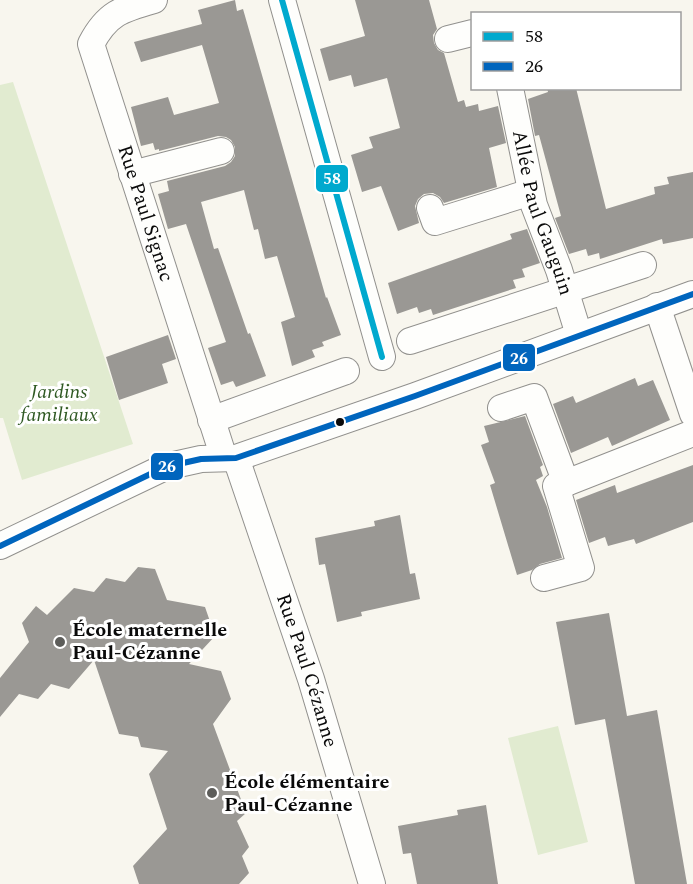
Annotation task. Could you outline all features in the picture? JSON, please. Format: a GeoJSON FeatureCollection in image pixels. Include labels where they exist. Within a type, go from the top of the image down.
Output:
{"type":"FeatureCollection","features":[{"type":"Feature","properties":{"kind":"street","name":"Rue Paul Signac"},"geometry":{"type":"LineString","coordinates":[[154,0],[122,9],[99,28],[91,44],[211,420],[230,458]]}},
{"type":"Feature","properties":{"kind":"street"},"geometry":{"type":"LineString","coordinates":[[282,0],[382,357]]}},
{"type":"Feature","properties":{"kind":"street","name":"Allée Paul Gauguin"},"geometry":{"type":"LineString","coordinates":[[510,90],[534,206],[579,335]]}},
{"type":"Feature","properties":{"kind":"street"},"geometry":{"type":"LineString","coordinates":[[132,174],[221,151]]}},
{"type":"Feature","properties":{"kind":"street"},"geometry":{"type":"LineString","coordinates":[[430,208],[435,222],[531,192]]}},
{"type":"Feature","properties":{"kind":"street"},"geometry":{"type":"LineString","coordinates":[[410,341],[643,265]]}},
{"type":"Feature","properties":{"kind":"street"},"geometry":{"type":"LineString","coordinates":[[0,546],[165,467],[201,459],[230,458],[415,396],[693,294]]}},
{"type":"Feature","properties":{"kind":"street"},"geometry":{"type":"LineString","coordinates":[[657,306],[693,414]]}},
{"type":"Feature","properties":{"kind":"street"},"geometry":{"type":"LineString","coordinates":[[211,420],[346,371]]}},
{"type":"Feature","properties":{"kind":"street"},"geometry":{"type":"LineString","coordinates":[[501,408],[534,397],[566,483]]}},
{"type":"Feature","properties":{"kind":"street"},"geometry":{"type":"LineString","coordinates":[[544,578],[581,568],[556,486],[693,433]]}},
{"type":"Feature","properties":{"kind":"street","name":"Rue Paul Cézanne"},"geometry":{"type":"LineString","coordinates":[[230,458],[311,679],[372,884]]}},
{"type":"Feature","properties":{"kind":"green space","name":"Jardins familiaux"},"geometry":{"type":"Polygon","coordinates":[[[13,82],[133,444],[22,480],[3,418],[0,418],[0,85],[13,82]]]}},
{"type":"Feature","properties":{"kind":"green space"},"geometry":{"type":"Polygon","coordinates":[[[558,726],[588,842],[538,855],[508,738],[558,726]]]}},
{"type":"Feature","properties":{"kind":"building"},"geometry":{"type":"Polygon","coordinates":[[[235,0],[237,11],[243,9],[326,298],[341,335],[322,342],[324,346],[312,350],[315,357],[292,366],[281,322],[295,317],[277,256],[265,259],[258,229],[254,230],[244,190],[201,202],[214,249],[218,248],[248,334],[250,333],[266,376],[236,387],[233,381],[221,385],[208,348],[226,342],[186,224],[168,229],[158,194],[169,191],[167,181],[225,166],[235,156],[235,147],[231,140],[218,136],[159,151],[159,149],[155,150],[153,143],[141,146],[131,107],[168,97],[174,115],[219,103],[202,45],[141,62],[134,42],[202,24],[198,10],[235,0]]]}},
{"type":"Feature","properties":{"kind":"building"},"geometry":{"type":"Polygon","coordinates":[[[355,0],[429,0],[437,29],[433,35],[434,43],[438,50],[444,53],[458,102],[464,100],[466,107],[478,104],[479,111],[498,106],[506,143],[489,148],[497,187],[444,203],[433,193],[424,194],[415,206],[419,223],[398,231],[381,186],[362,192],[351,155],[373,148],[369,137],[400,128],[387,78],[354,87],[351,75],[329,81],[320,49],[365,36],[355,0]]]}},
{"type":"Feature","properties":{"kind":"building"},"geometry":{"type":"Polygon","coordinates":[[[548,90],[576,90],[606,209],[655,194],[654,187],[669,184],[667,177],[693,172],[693,238],[663,244],[662,239],[600,259],[599,253],[588,256],[586,249],[569,254],[555,218],[561,216],[539,135],[535,136],[528,99],[548,92],[548,90]]]}},
{"type":"Feature","properties":{"kind":"building"},"geometry":{"type":"Polygon","coordinates":[[[527,229],[540,263],[522,269],[525,277],[513,280],[516,288],[433,315],[431,309],[419,313],[417,307],[397,314],[388,283],[512,239],[510,234],[527,229]]]}},
{"type":"Feature","properties":{"kind":"building"},"geometry":{"type":"Polygon","coordinates":[[[168,335],[176,359],[162,364],[168,383],[119,400],[106,357],[168,335]]]}},
{"type":"Feature","properties":{"kind":"building"},"geometry":{"type":"Polygon","coordinates":[[[635,378],[638,386],[653,380],[670,420],[612,446],[608,437],[571,453],[553,404],[573,396],[576,403],[635,378]]]}},
{"type":"Feature","properties":{"kind":"building"},"geometry":{"type":"Polygon","coordinates":[[[525,416],[543,465],[540,467],[543,476],[536,480],[547,507],[562,558],[540,564],[532,570],[517,575],[490,485],[495,483],[481,445],[489,442],[484,426],[525,416]]]}},
{"type":"Feature","properties":{"kind":"building"},"geometry":{"type":"Polygon","coordinates":[[[693,465],[693,522],[636,544],[634,539],[608,546],[605,537],[589,543],[576,500],[615,485],[617,493],[693,465]]]}},
{"type":"Feature","properties":{"kind":"building"},"geometry":{"type":"Polygon","coordinates":[[[400,515],[410,574],[415,573],[420,599],[361,612],[362,616],[337,622],[325,564],[319,565],[315,538],[375,526],[374,521],[400,515]]]}},
{"type":"Feature","properties":{"kind":"building"},"geometry":{"type":"Polygon","coordinates":[[[138,567],[155,569],[167,600],[205,607],[215,636],[189,664],[221,671],[231,699],[213,724],[246,813],[237,821],[249,847],[242,856],[249,873],[239,884],[139,884],[133,866],[167,829],[149,774],[168,751],[141,747],[138,737],[119,734],[94,660],[69,689],[51,684],[38,699],[19,694],[0,717],[0,678],[29,642],[22,623],[36,606],[47,615],[74,588],[94,592],[106,578],[125,582],[138,567]]]}},
{"type":"Feature","properties":{"kind":"building"},"geometry":{"type":"Polygon","coordinates":[[[609,613],[627,716],[657,710],[687,884],[635,884],[605,719],[575,725],[556,622],[609,613]]]}},
{"type":"Feature","properties":{"kind":"building"},"geometry":{"type":"Polygon","coordinates":[[[486,805],[498,884],[417,884],[411,853],[403,854],[398,826],[458,815],[457,810],[486,805]]]}},
{"type":"Feature","properties":{"kind":"transit line","name":"58"},"geometry":{"type":"LineString","coordinates":[[282,0],[382,357]]}},
{"type":"Feature","properties":{"kind":"transit line","name":"26"},"geometry":{"type":"LineString","coordinates":[[0,546],[165,467],[201,459],[236,458],[415,396],[693,294]]}},
{"type":"Feature","properties":{"kind":"place","name":"École maternelle Paul-Cézanne"},"geometry":{"type":"Point","coordinates":[60,642]}},
{"type":"Feature","properties":{"kind":"place","name":"École élémentaire Paul-Cézanne"},"geometry":{"type":"Point","coordinates":[212,793]}}]}
